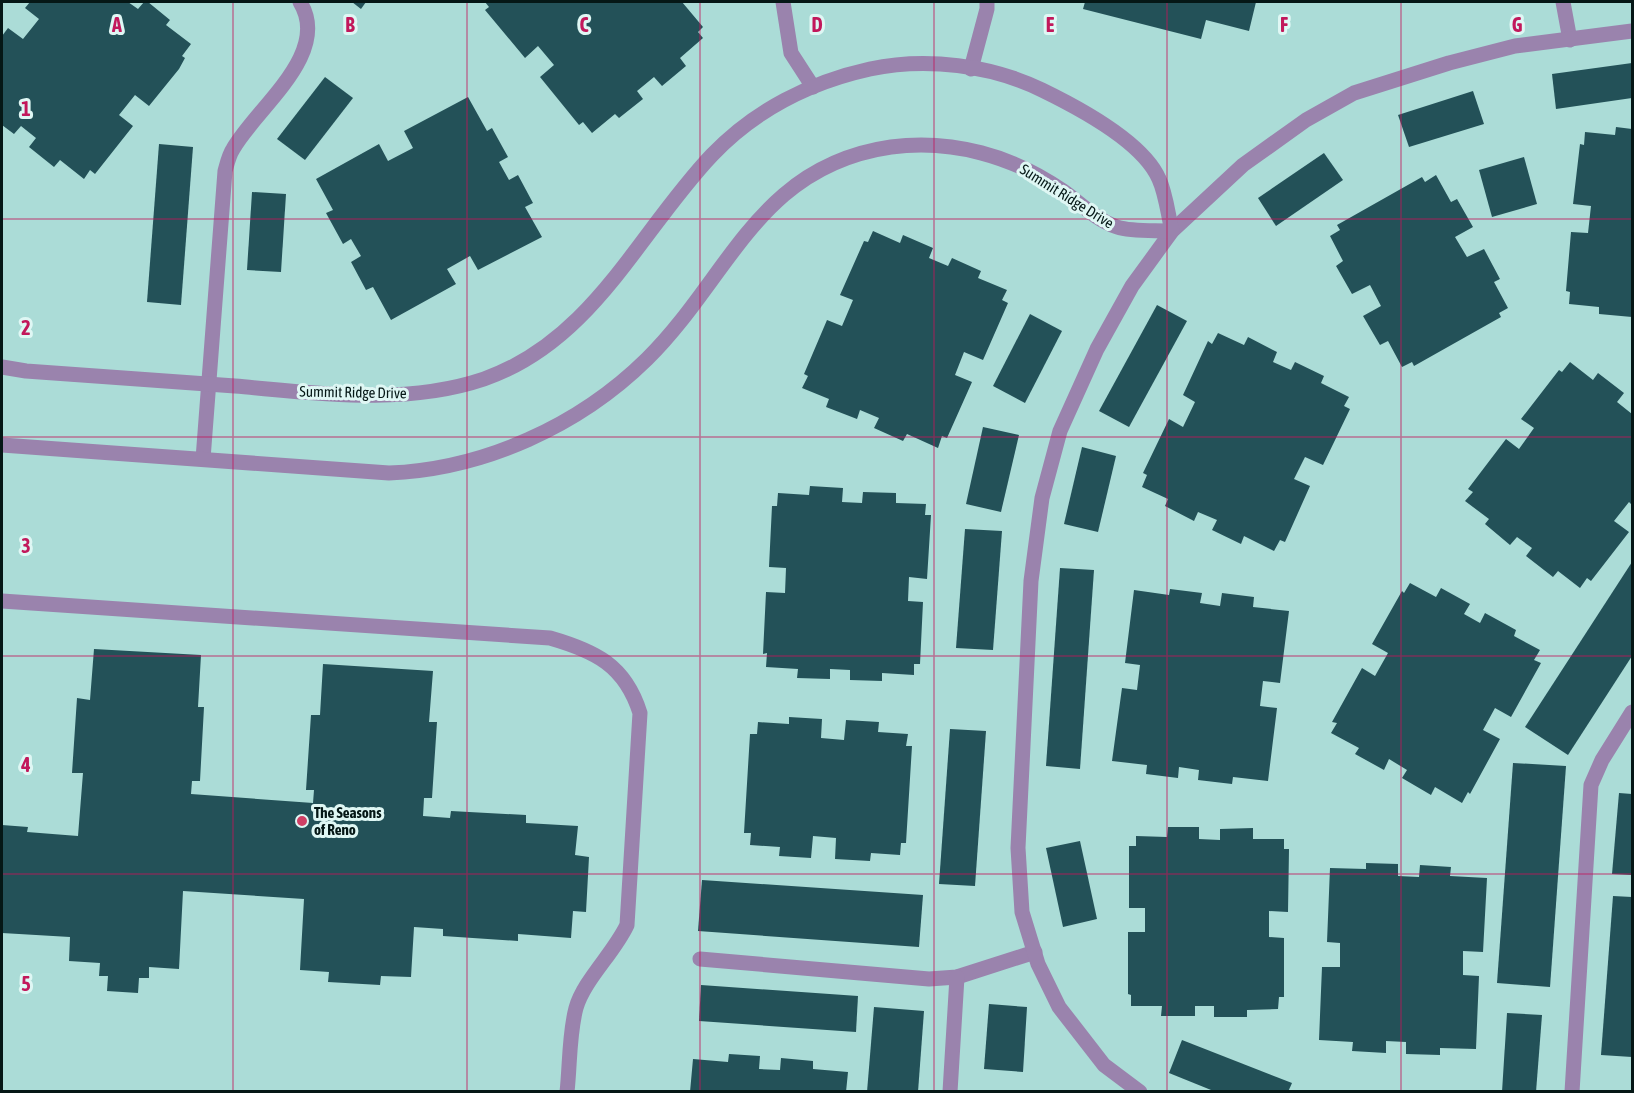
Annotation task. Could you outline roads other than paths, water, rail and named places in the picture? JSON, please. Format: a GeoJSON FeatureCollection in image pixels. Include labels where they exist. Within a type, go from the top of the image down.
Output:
{"type":"FeatureCollection","features":[{"type":"Feature","properties":{"kind":"street"},"geometry":{"type":"LineString","coordinates":[[203,459],[225,171],[232,150],[291,74],[304,51],[308,27],[300,2]]}},
{"type":"Feature","properties":{"kind":"street"},"geometry":{"type":"LineString","coordinates":[[783,2],[791,52],[813,87]]}},
{"type":"Feature","properties":{"kind":"street"},"geometry":{"type":"LineString","coordinates":[[971,69],[987,2]]}},
{"type":"Feature","properties":{"kind":"street"},"geometry":{"type":"LineString","coordinates":[[1563,2],[1570,40]]}},
{"type":"Feature","properties":{"kind":"street"},"geometry":{"type":"LineString","coordinates":[[1140,1092],[1104,1065],[1059,1008],[1035,952],[1022,912],[1018,848],[1031,581],[1042,498],[1060,431],[1097,349],[1132,286],[1172,231],[1244,165],[1306,120],[1354,93],[1449,63],[1515,46],[1632,31]]}},
{"type":"Feature","properties":{"kind":"street","name":"Summit Ridge Drive"},"geometry":{"type":"LineString","coordinates":[[2,367],[26,371],[334,394],[387,395],[432,391],[484,379],[533,355],[572,327],[605,292],[713,154],[751,120],[793,95],[846,74],[895,64],[947,64],[994,72],[1033,86],[1071,104],[1142,154],[1159,178],[1172,231],[1117,228],[1095,216],[1052,184],[1021,166],[993,155],[944,146],[893,147],[848,156],[803,178],[771,205],[648,359],[616,387],[570,417],[521,443],[469,462],[423,471],[389,473],[2,445]]}},
{"type":"Feature","properties":{"kind":"street"},"geometry":{"type":"LineString","coordinates":[[2,601],[550,638],[598,656],[619,672],[633,692],[640,713],[627,925],[618,944],[584,993],[576,1009],[567,1092]]}},
{"type":"Feature","properties":{"kind":"street"},"geometry":{"type":"LineString","coordinates":[[1572,1092],[1591,785],[1602,760],[1632,712]]}},
{"type":"Feature","properties":{"kind":"street"},"geometry":{"type":"LineString","coordinates":[[700,959],[929,979],[957,977],[1035,952]]}},
{"type":"Feature","properties":{"kind":"street"},"geometry":{"type":"LineString","coordinates":[[950,1092],[957,977]]}},
{"type":"Feature","properties":{"kind":"place","name":"The Seasons of Reno"},"geometry":{"type":"Point","coordinates":[302,821]}}]}
